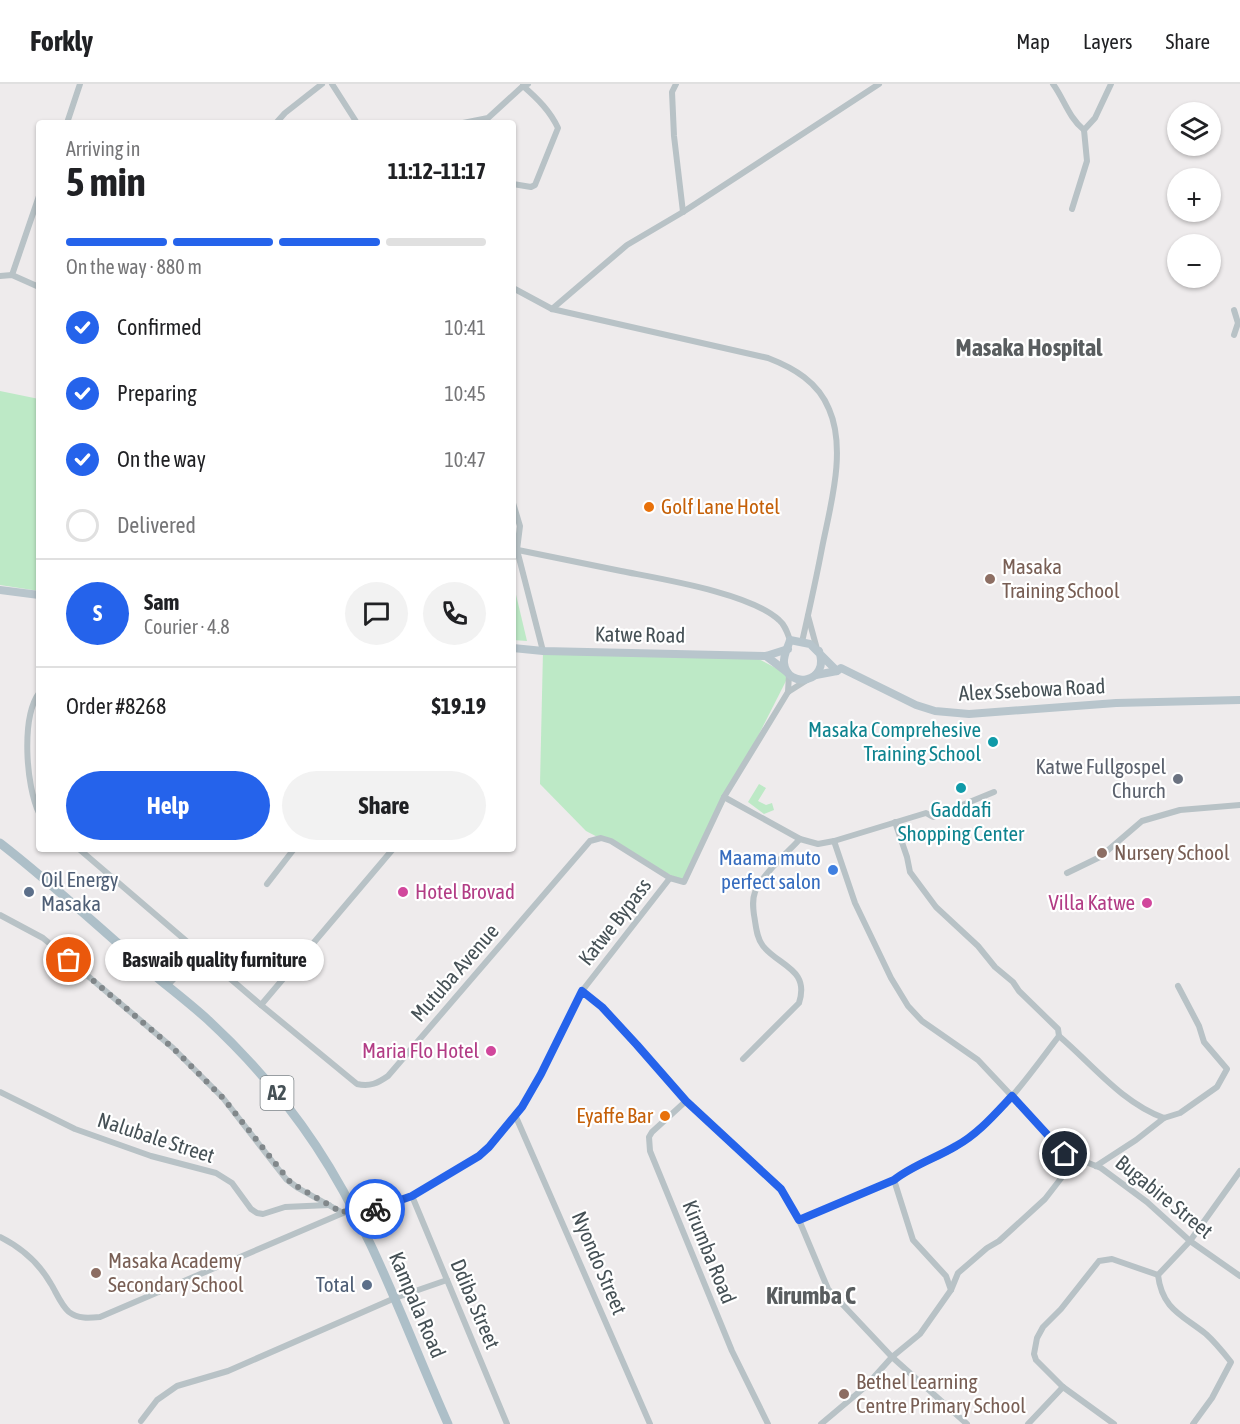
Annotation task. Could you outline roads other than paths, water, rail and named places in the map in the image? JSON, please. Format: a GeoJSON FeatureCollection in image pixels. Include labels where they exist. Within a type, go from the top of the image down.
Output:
{"type":"FeatureCollection","features":[{"type":"Feature","properties":{"kind":"main road","name":"Kampala Road"},"geometry":{"type":"LineString","coordinates":[[0,843],[205,1017],[238,1048],[292,1112],[317,1147],[357,1215],[448,1424]]}},
{"type":"Feature","properties":{"kind":"street"},"geometry":{"type":"LineString","coordinates":[[68,120],[80,84]]}},
{"type":"Feature","properties":{"kind":"street"},"geometry":{"type":"LineString","coordinates":[[279,120],[322,84]]}},
{"type":"Feature","properties":{"kind":"street"},"geometry":{"type":"LineString","coordinates":[[332,84],[355,120]]}},
{"type":"Feature","properties":{"kind":"street"},"geometry":{"type":"LineString","coordinates":[[676,84],[672,92],[683,212]]}},
{"type":"Feature","properties":{"kind":"street"},"geometry":{"type":"LineString","coordinates":[[552,309],[627,244],[683,212],[879,84]]}},
{"type":"Feature","properties":{"kind":"street"},"geometry":{"type":"LineString","coordinates":[[1053,84],[1063,98],[1072,118],[1084,130],[1086,162],[1072,209]]}},
{"type":"Feature","properties":{"kind":"street"},"geometry":{"type":"LineString","coordinates":[[1084,130],[1095,118],[1111,84]]}},
{"type":"Feature","properties":{"kind":"street"},"geometry":{"type":"LineString","coordinates":[[478,120],[488,118],[525,85],[552,116],[558,128],[535,185],[531,187],[516,184]]}},
{"type":"Feature","properties":{"kind":"street"},"geometry":{"type":"LineString","coordinates":[[12,275],[36,205]]}},
{"type":"Feature","properties":{"kind":"street"},"geometry":{"type":"LineString","coordinates":[[0,276],[12,275],[36,286]]}},
{"type":"Feature","properties":{"kind":"street"},"geometry":{"type":"LineString","coordinates":[[516,290],[552,309],[768,358],[802,375],[819,391],[830,410],[836,436],[836,470],[802,642]]}},
{"type":"Feature","properties":{"kind":"street"},"geometry":{"type":"LineString","coordinates":[[1234,310],[1238,323],[1234,335]]}},
{"type":"Feature","properties":{"kind":"street"},"geometry":{"type":"LineString","coordinates":[[516,513],[520,526],[516,544]]}},
{"type":"Feature","properties":{"kind":"street"},"geometry":{"type":"LineString","coordinates":[[516,549],[694,586],[754,605],[779,619],[786,627],[789,644],[784,656],[784,664],[788,673]]}},
{"type":"Feature","properties":{"kind":"street"},"geometry":{"type":"LineString","coordinates":[[516,553],[543,651]]}},
{"type":"Feature","properties":{"kind":"street"},"geometry":{"type":"LineString","coordinates":[[0,590],[36,594]]}},
{"type":"Feature","properties":{"kind":"street"},"geometry":{"type":"LineString","coordinates":[[808,616],[822,659],[821,668],[812,677]]}},
{"type":"Feature","properties":{"kind":"street"},"geometry":{"type":"LineString","coordinates":[[766,656],[798,680],[837,671],[810,644],[802,642],[789,644]]}},
{"type":"Feature","properties":{"kind":"street","name":"Katwe Road"},"geometry":{"type":"LineString","coordinates":[[516,648],[543,651],[766,656],[789,644]]}},
{"type":"Feature","properties":{"kind":"street","name":"Alex Ssebowa Road"},"geometry":{"type":"LineString","coordinates":[[837,671],[841,668],[935,711],[969,714],[1116,703],[1240,700]]}},
{"type":"Feature","properties":{"kind":"street","name":"Katwe Bypass"},"geometry":{"type":"LineString","coordinates":[[788,673],[788,692]]}},
{"type":"Feature","properties":{"kind":"street","name":"Katwe Bypass"},"geometry":{"type":"LineString","coordinates":[[357,1215],[412,1196],[479,1156],[516,1117],[541,1074],[582,991],[670,878],[684,882],[724,797],[788,692],[812,677]]}},
{"type":"Feature","properties":{"kind":"street"},"geometry":{"type":"LineString","coordinates":[[36,699],[31,708],[28,746],[32,792],[36,804]]}},
{"type":"Feature","properties":{"kind":"street"},"geometry":{"type":"LineString","coordinates":[[724,797],[800,839],[818,844],[926,813],[933,817],[994,792]]}},
{"type":"Feature","properties":{"kind":"street"},"geometry":{"type":"LineString","coordinates":[[1067,873],[1100,857],[1142,821],[1180,810],[1240,805]]}},
{"type":"Feature","properties":{"kind":"street"},"geometry":{"type":"LineString","coordinates":[[895,822],[910,872],[936,907],[978,946],[995,967],[1013,982],[1019,991],[1058,1029],[1059,1036],[1084,1057],[1105,1080],[1139,1107],[1164,1118]]}},
{"type":"Feature","properties":{"kind":"street","name":"Mutuba Avenue"},"geometry":{"type":"LineString","coordinates":[[82,852],[261,1005],[357,1084],[365,1086],[373,1085],[388,1076],[590,841],[601,838],[611,841],[670,878]]}},
{"type":"Feature","properties":{"kind":"street"},"geometry":{"type":"LineString","coordinates":[[744,1059],[799,1003],[802,993],[801,985],[792,970],[759,941],[752,902],[758,885],[800,839]]}},
{"type":"Feature","properties":{"kind":"street","name":"Bugabire Street"},"geometry":{"type":"LineString","coordinates":[[834,841],[855,903],[891,978],[908,1006],[922,1021],[978,1060],[1065,1154],[1096,1166],[1148,1202],[1190,1241],[1240,1276]]}},
{"type":"Feature","properties":{"kind":"street"},"geometry":{"type":"LineString","coordinates":[[267,884],[292,852]]}},
{"type":"Feature","properties":{"kind":"street"},"geometry":{"type":"LineString","coordinates":[[261,1005],[390,852]]}},
{"type":"Feature","properties":{"kind":"street"},"geometry":{"type":"LineString","coordinates":[[0,915],[43,938],[173,1048],[223,1098],[286,1179],[343,1213]]}},
{"type":"Feature","properties":{"kind":"street"},"geometry":{"type":"LineString","coordinates":[[167,986],[199,953]]}},
{"type":"Feature","properties":{"kind":"street"},"geometry":{"type":"LineString","coordinates":[[1096,1166],[1136,1140],[1164,1118],[1180,1113],[1217,1088],[1227,1069],[1204,1042],[1199,1026],[1178,986]]}},
{"type":"Feature","properties":{"kind":"street"},"geometry":{"type":"LineString","coordinates":[[582,991],[609,1014],[686,1101],[781,1189],[799,1220],[828,1289],[892,1357],[967,1424]]}},
{"type":"Feature","properties":{"kind":"street"},"geometry":{"type":"LineString","coordinates":[[799,1220],[894,1180],[906,1171],[959,1145],[1004,1105],[1027,1080],[1059,1036]]}},
{"type":"Feature","properties":{"kind":"street"},"geometry":{"type":"LineString","coordinates":[[1004,1088],[1004,1105]]}},
{"type":"Feature","properties":{"kind":"street","name":"Nalubale Street"},"geometry":{"type":"LineString","coordinates":[[0,1092],[75,1129],[150,1156],[216,1173],[232,1183],[251,1209],[257,1213],[263,1214],[285,1207],[329,1205]]}},
{"type":"Feature","properties":{"kind":"street","name":"Kirumba Road"},"geometry":{"type":"LineString","coordinates":[[686,1101],[652,1132],[649,1137],[650,1151],[732,1351],[768,1424]]}},
{"type":"Feature","properties":{"kind":"street","name":"Nyondo Street"},"geometry":{"type":"LineString","coordinates":[[516,1117],[650,1424]]}},
{"type":"Feature","properties":{"kind":"street"},"geometry":{"type":"LineString","coordinates":[[946,1276],[958,1273],[987,1248],[999,1241],[1045,1199],[1076,1159]]}},
{"type":"Feature","properties":{"kind":"street"},"geometry":{"type":"LineString","coordinates":[[1158,1275],[1190,1241],[1240,1171]]}},
{"type":"Feature","properties":{"kind":"street"},"geometry":{"type":"LineString","coordinates":[[894,1180],[913,1240],[946,1276],[951,1290]]}},
{"type":"Feature","properties":{"kind":"street","name":"Ddiba Street"},"geometry":{"type":"LineString","coordinates":[[412,1196],[507,1424]]}},
{"type":"Feature","properties":{"kind":"street"},"geometry":{"type":"LineString","coordinates":[[0,1237],[15,1244],[34,1261],[46,1275],[68,1311],[78,1317],[100,1317],[343,1213],[351,1205]]}},
{"type":"Feature","properties":{"kind":"street"},"geometry":{"type":"LineString","coordinates":[[1114,1424],[1063,1387],[1036,1360],[1035,1347],[1042,1327],[1061,1309],[1099,1261],[1112,1259],[1158,1275]]}},
{"type":"Feature","properties":{"kind":"street"},"geometry":{"type":"LineString","coordinates":[[821,1424],[865,1387],[892,1357],[920,1334],[951,1290],[958,1273]]}},
{"type":"Feature","properties":{"kind":"street"},"geometry":{"type":"LineString","coordinates":[[1158,1275],[1160,1288],[1170,1306],[1206,1335],[1231,1362],[1240,1367]]}},
{"type":"Feature","properties":{"kind":"street"},"geometry":{"type":"LineString","coordinates":[[141,1420],[157,1400],[177,1386],[228,1371],[395,1298],[447,1280]]}},
{"type":"Feature","properties":{"kind":"street"},"geometry":{"type":"LineString","coordinates":[[1193,1424],[1212,1398],[1231,1362]]}},
{"type":"Feature","properties":{"kind":"street"},"geometry":{"type":"LineString","coordinates":[[1028,1424],[1063,1387]]}},
{"type":"Feature","properties":{"kind":"place","name":"Golf Lane Hotel"},"geometry":{"type":"Point","coordinates":[649,507]}},
{"type":"Feature","properties":{"kind":"place","name":"Masaka Training School"},"geometry":{"type":"Point","coordinates":[990,579]}},
{"type":"Feature","properties":{"kind":"place","name":"Masaka Comprehesive Training School"},"geometry":{"type":"Point","coordinates":[993,742]}},
{"type":"Feature","properties":{"kind":"place","name":"Katwe Fullgospel Church"},"geometry":{"type":"Point","coordinates":[1178,779]}},
{"type":"Feature","properties":{"kind":"place","name":"Gaddafi Shopping Center"},"geometry":{"type":"Point","coordinates":[961,788]}},
{"type":"Feature","properties":{"kind":"place","name":"Nursery School"},"geometry":{"type":"Point","coordinates":[1102,853]}},
{"type":"Feature","properties":{"kind":"place","name":"Maama muto perfect salon"},"geometry":{"type":"Point","coordinates":[833,870]}},
{"type":"Feature","properties":{"kind":"place","name":"Oil Energy Masaka"},"geometry":{"type":"Point","coordinates":[29,892]}},
{"type":"Feature","properties":{"kind":"place","name":"Hotel Brovad"},"geometry":{"type":"Point","coordinates":[403,892]}},
{"type":"Feature","properties":{"kind":"place","name":"Villa Katwe"},"geometry":{"type":"Point","coordinates":[1147,903]}},
{"type":"Feature","properties":{"kind":"place","name":"Baswaib quality furniture"},"geometry":{"type":"Point","coordinates":[69,960]}},
{"type":"Feature","properties":{"kind":"place","name":"Maria Flo Hotel"},"geometry":{"type":"Point","coordinates":[491,1051]}},
{"type":"Feature","properties":{"kind":"place","name":"Eyaffe Bar"},"geometry":{"type":"Point","coordinates":[665,1116]}},
{"type":"Feature","properties":{"kind":"place","name":"Masaka Academy Secondary School"},"geometry":{"type":"Point","coordinates":[96,1273]}},
{"type":"Feature","properties":{"kind":"place","name":"Total"},"geometry":{"type":"Point","coordinates":[367,1285]}},
{"type":"Feature","properties":{"kind":"place","name":"Bethel Learning Centre Primary School"},"geometry":{"type":"Point","coordinates":[844,1394]}},
{"type":"Feature","properties":{"kind":"district","name":"Masaka Hospital"},"geometry":{"type":"Point","coordinates":[1029,348]}},
{"type":"Feature","properties":{"kind":"district","name":"Kirumba C"},"geometry":{"type":"Point","coordinates":[811,1296]}}]}
